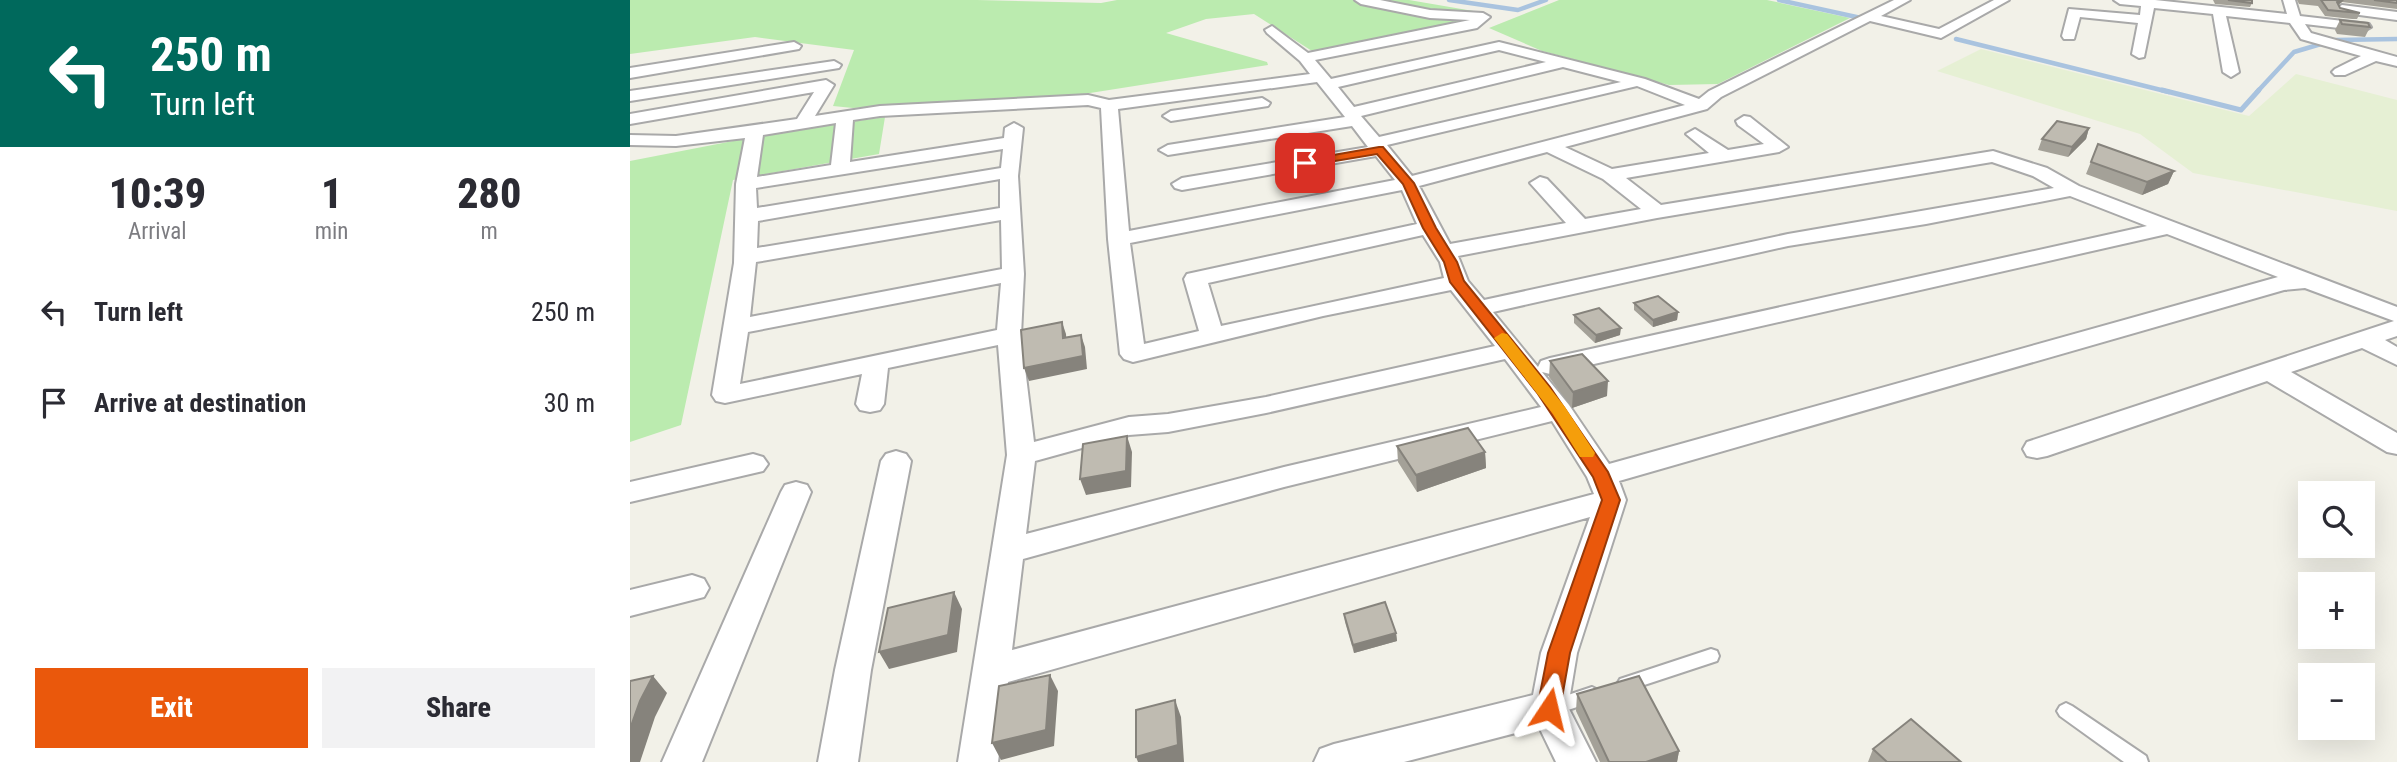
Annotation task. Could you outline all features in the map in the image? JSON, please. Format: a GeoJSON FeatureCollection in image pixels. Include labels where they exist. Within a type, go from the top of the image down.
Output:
{"type":"FeatureCollection","features":[{"type":"Feature","properties":{"kind":"street"},"geometry":{"type":"LineString","coordinates":[[1305,58],[1472,26],[1483,17],[1430,14],[1361,0]]}},
{"type":"Feature","properties":{"kind":"street"},"geometry":{"type":"LineString","coordinates":[[1119,239],[1408,183],[1701,106],[1715,94],[1904,0]]}},
{"type":"Feature","properties":{"kind":"street"},"geometry":{"type":"LineString","coordinates":[[1868,18],[1941,34],[2003,0]]}},
{"type":"Feature","properties":{"kind":"street"},"geometry":{"type":"LineString","coordinates":[[2120,0],[2364,27]]}},
{"type":"Feature","properties":{"kind":"street"},"geometry":{"type":"LineString","coordinates":[[2271,1],[2294,3],[2295,20],[2306,36],[2397,62]]}},
{"type":"Feature","properties":{"kind":"street"},"geometry":{"type":"LineString","coordinates":[[2138,54],[2148,3]]}},
{"type":"Feature","properties":{"kind":"street"},"geometry":{"type":"LineString","coordinates":[[2330,8],[2397,16]]}},
{"type":"Feature","properties":{"kind":"street"},"geometry":{"type":"LineString","coordinates":[[2070,36],[2074,12],[2146,20]]}},
{"type":"Feature","properties":{"kind":"street"},"geometry":{"type":"LineString","coordinates":[[2219,12],[2231,72]]}},
{"type":"Feature","properties":{"kind":"street"},"geometry":{"type":"LineString","coordinates":[[1272,30],[1305,58],[1322,87],[1354,116],[1408,183],[1457,282],[1559,411],[1607,488],[1559,653],[1549,709],[1576,762]]}},
{"type":"Feature","properties":{"kind":"street"},"geometry":{"type":"LineString","coordinates":[[630,73],[794,46]]}},
{"type":"Feature","properties":{"kind":"street"},"geometry":{"type":"LineString","coordinates":[[630,140],[676,141],[880,111],[1087,100],[1109,105],[1322,87],[1499,46],[1560,64],[1640,82],[1701,106]]}},
{"type":"Feature","properties":{"kind":"street"},"geometry":{"type":"LineString","coordinates":[[2340,72],[2374,56]]}},
{"type":"Feature","properties":{"kind":"street"},"geometry":{"type":"LineString","coordinates":[[1168,150],[1354,116],[1560,64]]}},
{"type":"Feature","properties":{"kind":"street"},"geometry":{"type":"LineString","coordinates":[[630,96],[834,65],[826,86],[804,121]]}},
{"type":"Feature","properties":{"kind":"street"},"geometry":{"type":"LineString","coordinates":[[1182,184],[1377,146],[1640,82]]}},
{"type":"Feature","properties":{"kind":"street"},"geometry":{"type":"LineString","coordinates":[[630,119],[826,86]]}},
{"type":"Feature","properties":{"kind":"street"},"geometry":{"type":"LineString","coordinates":[[1171,116],[1279,100]]}},
{"type":"Feature","properties":{"kind":"street"},"geometry":{"type":"LineString","coordinates":[[978,762],[1021,455],[1009,335],[1013,274],[1009,212],[1014,142],[1013,105]]}},
{"type":"Feature","properties":{"kind":"street"},"geometry":{"type":"LineString","coordinates":[[1109,105],[1119,239],[1133,354],[1457,282]]}},
{"type":"Feature","properties":{"kind":"street"},"geometry":{"type":"LineString","coordinates":[[840,169],[845,116]]}},
{"type":"Feature","properties":{"kind":"street"},"geometry":{"type":"LineString","coordinates":[[1610,175],[1779,147],[1744,121]]}},
{"type":"Feature","properties":{"kind":"street"},"geometry":{"type":"LineString","coordinates":[[755,130],[746,184],[749,216],[745,257],[725,395],[1009,335]]}},
{"type":"Feature","properties":{"kind":"street"},"geometry":{"type":"LineString","coordinates":[[1695,134],[1723,155]]}},
{"type":"Feature","properties":{"kind":"street"},"geometry":{"type":"LineString","coordinates":[[746,184],[1014,142]]}},
{"type":"Feature","properties":{"kind":"street"},"geometry":{"type":"LineString","coordinates":[[1548,146],[1610,175],[1657,212]]}},
{"type":"Feature","properties":{"kind":"street"},"geometry":{"type":"LineString","coordinates":[[1444,252],[1657,212],[1993,156],[2040,172],[2072,190],[2397,315]]}},
{"type":"Feature","properties":{"kind":"street"},"geometry":{"type":"LineString","coordinates":[[749,216],[1010,172]]}},
{"type":"Feature","properties":{"kind":"street"},"geometry":{"type":"LineString","coordinates":[[1540,183],[1580,226]]}},
{"type":"Feature","properties":{"kind":"street"},"geometry":{"type":"LineString","coordinates":[[1476,309],[1788,240],[1926,218],[2072,190]]}},
{"type":"Feature","properties":{"kind":"street"},"geometry":{"type":"LineString","coordinates":[[745,257],[1009,212]]}},
{"type":"Feature","properties":{"kind":"street"},"geometry":{"type":"LineString","coordinates":[[1212,335],[1195,279],[1429,228]]}},
{"type":"Feature","properties":{"kind":"street"},"geometry":{"type":"LineString","coordinates":[[1021,455],[1129,426],[1168,424],[1521,361],[2169,228]]}},
{"type":"Feature","properties":{"kind":"street"},"geometry":{"type":"LineString","coordinates":[[735,327],[1013,274]]}},
{"type":"Feature","properties":{"kind":"street"},"geometry":{"type":"LineString","coordinates":[[992,671],[1607,488],[2283,282],[2308,281]]}},
{"type":"Feature","properties":{"kind":"street"},"geometry":{"type":"LineString","coordinates":[[2037,449],[2397,328]]}},
{"type":"Feature","properties":{"kind":"street"},"geometry":{"type":"LineString","coordinates":[[2364,339],[2397,357]]}},
{"type":"Feature","properties":{"kind":"street"},"geometry":{"type":"LineString","coordinates":[[870,404],[876,365]]}},
{"type":"Feature","properties":{"kind":"street"},"geometry":{"type":"LineString","coordinates":[[2269,371],[2397,445]]}},
{"type":"Feature","properties":{"kind":"street"},"geometry":{"type":"LineString","coordinates":[[1008,551],[1284,477],[1559,411]]}},
{"type":"Feature","properties":{"kind":"street"},"geometry":{"type":"LineString","coordinates":[[838,762],[853,670],[896,461]]}},
{"type":"Feature","properties":{"kind":"street"},"geometry":{"type":"LineString","coordinates":[[630,492],[753,464]]}},
{"type":"Feature","properties":{"kind":"street"},"geometry":{"type":"LineString","coordinates":[[682,762],[796,492]]}},
{"type":"Feature","properties":{"kind":"street"},"geometry":{"type":"LineString","coordinates":[[630,604],[692,588]]}},
{"type":"Feature","properties":{"kind":"street"},"geometry":{"type":"LineString","coordinates":[[1334,762],[1549,709]]}},
{"type":"Feature","properties":{"kind":"lane"},"geometry":{"type":"LineString","coordinates":[[1549,709],[1711,656]]}},
{"type":"Feature","properties":{"kind":"lane"},"geometry":{"type":"LineString","coordinates":[[2066,711],[2139,762]]}},
{"type":"Feature","properties":{"kind":"green space"},"geometry":{"type":"Polygon","coordinates":[[[630,0],[977,0],[1101,3],[1117,0],[1409,0],[1479,12],[1473,19],[1461,24],[1312,51],[1254,14],[1206,19],[1166,33],[1267,62],[1268,65],[1071,96],[853,108],[833,106],[854,50],[755,37],[630,54],[630,0]]]}},
{"type":"Feature","properties":{"kind":"green space"},"geometry":{"type":"Polygon","coordinates":[[[1559,0],[1767,0],[1850,18],[1718,84],[1669,85],[1542,51],[1489,28],[1559,0]]]}},
{"type":"Feature","properties":{"kind":"green space"},"geometry":{"type":"Polygon","coordinates":[[[1981,49],[2249,116],[2296,74],[2397,100],[2397,211],[2193,173],[2140,134],[1937,71],[1981,49]]]}},
{"type":"Feature","properties":{"kind":"green space"},"geometry":{"type":"Polygon","coordinates":[[[885,117],[879,154],[733,180],[681,425],[630,442],[630,161],[780,132],[885,117]]]}},
{"type":"Feature","properties":{"kind":"building"},"geometry":{"type":"Polygon","coordinates":[[[2228,0],[2252,0],[2252,3],[2228,0]]]}},
{"type":"Feature","properties":{"kind":"building"},"geometry":{"type":"Polygon","coordinates":[[[2321,0],[2340,0],[2337,2],[2340,8],[2360,13],[2328,10],[2321,0]]]}},
{"type":"Feature","properties":{"kind":"building"},"geometry":{"type":"Polygon","coordinates":[[[2374,0],[2397,0],[2397,3],[2374,0]]]}},
{"type":"Feature","properties":{"kind":"building"},"geometry":{"type":"Polygon","coordinates":[[[2340,20],[2368,23],[2370,27],[2342,24],[2340,20]]]}},
{"type":"Feature","properties":{"kind":"building"},"geometry":{"type":"Polygon","coordinates":[[[2057,121],[2089,128],[2072,147],[2042,139],[2057,121]]]}},
{"type":"Feature","properties":{"kind":"building"},"geometry":{"type":"Polygon","coordinates":[[[2098,144],[2174,171],[2147,182],[2091,162],[2098,144]]]}},
{"type":"Feature","properties":{"kind":"building"},"geometry":{"type":"Polygon","coordinates":[[[1658,296],[1678,312],[1653,320],[1634,303],[1658,296]]]}},
{"type":"Feature","properties":{"kind":"building"},"geometry":{"type":"Polygon","coordinates":[[[1599,308],[1621,328],[1596,335],[1574,315],[1599,308]]]}},
{"type":"Feature","properties":{"kind":"building"},"geometry":{"type":"Polygon","coordinates":[[[1062,322],[1063,338],[1081,335],[1083,356],[1024,368],[1021,330],[1062,322]]]}},
{"type":"Feature","properties":{"kind":"building"},"geometry":{"type":"Polygon","coordinates":[[[1582,354],[1608,381],[1573,392],[1550,361],[1582,354]]]}},
{"type":"Feature","properties":{"kind":"building"},"geometry":{"type":"Polygon","coordinates":[[[1468,428],[1485,452],[1416,475],[1397,446],[1468,428]]]}},
{"type":"Feature","properties":{"kind":"building"},"geometry":{"type":"Polygon","coordinates":[[[1127,436],[1126,471],[1080,479],[1083,444],[1127,436]]]}},
{"type":"Feature","properties":{"kind":"building"},"geometry":{"type":"Polygon","coordinates":[[[954,592],[948,635],[879,652],[888,608],[954,592]]]}},
{"type":"Feature","properties":{"kind":"building"},"geometry":{"type":"Polygon","coordinates":[[[1385,602],[1396,633],[1353,645],[1344,614],[1385,602]]]}},
{"type":"Feature","properties":{"kind":"building"},"geometry":{"type":"Polygon","coordinates":[[[1050,675],[1046,730],[992,743],[999,686],[1050,675]]]}},
{"type":"Feature","properties":{"kind":"building"},"geometry":{"type":"Polygon","coordinates":[[[653,676],[640,701],[630,729],[630,681],[653,676]]]}},
{"type":"Feature","properties":{"kind":"building"},"geometry":{"type":"Polygon","coordinates":[[[1639,676],[1679,751],[1646,762],[1609,762],[1577,694],[1639,676]]]}},
{"type":"Feature","properties":{"kind":"building"},"geometry":{"type":"Polygon","coordinates":[[[1175,700],[1178,745],[1136,757],[1136,710],[1175,700]]]}},
{"type":"Feature","properties":{"kind":"building"},"geometry":{"type":"Polygon","coordinates":[[[1911,719],[1961,762],[1887,762],[1873,749],[1911,719]]]}},
{"type":"Feature","properties":{"kind":"waterway"},"geometry":{"type":"LineString","coordinates":[[1449,0],[1518,10],[1546,0]]}},
{"type":"Feature","properties":{"kind":"waterway"},"geometry":{"type":"LineString","coordinates":[[1779,0],[1861,18]]}},
{"type":"Feature","properties":{"kind":"waterway"},"geometry":{"type":"LineString","coordinates":[[1956,39],[2169,92]]}},
{"type":"Feature","properties":{"kind":"waterway"},"geometry":{"type":"LineString","coordinates":[[2336,40],[2397,39]]}},
{"type":"Feature","properties":{"kind":"waterway"},"geometry":{"type":"LineString","coordinates":[[2257,92],[2294,52],[2321,44]]}},
{"type":"Feature","properties":{"kind":"waterway"},"geometry":{"type":"LineString","coordinates":[[2162,90],[2241,110],[2259,90]]}},
{"type":"Feature","properties":{"kind":"slow traffic"},"geometry":{"type":"LineString","coordinates":[[1502,338],[1559,411],[1587,453]]}},
{"type":"Feature","properties":{"kind":"route"},"geometry":{"type":"LineString","coordinates":[[1305,163],[1379,150],[1408,183],[1429,228],[1451,262],[1457,282],[1559,411],[1602,476],[1611,500],[1559,653],[1549,709]]}}]}
